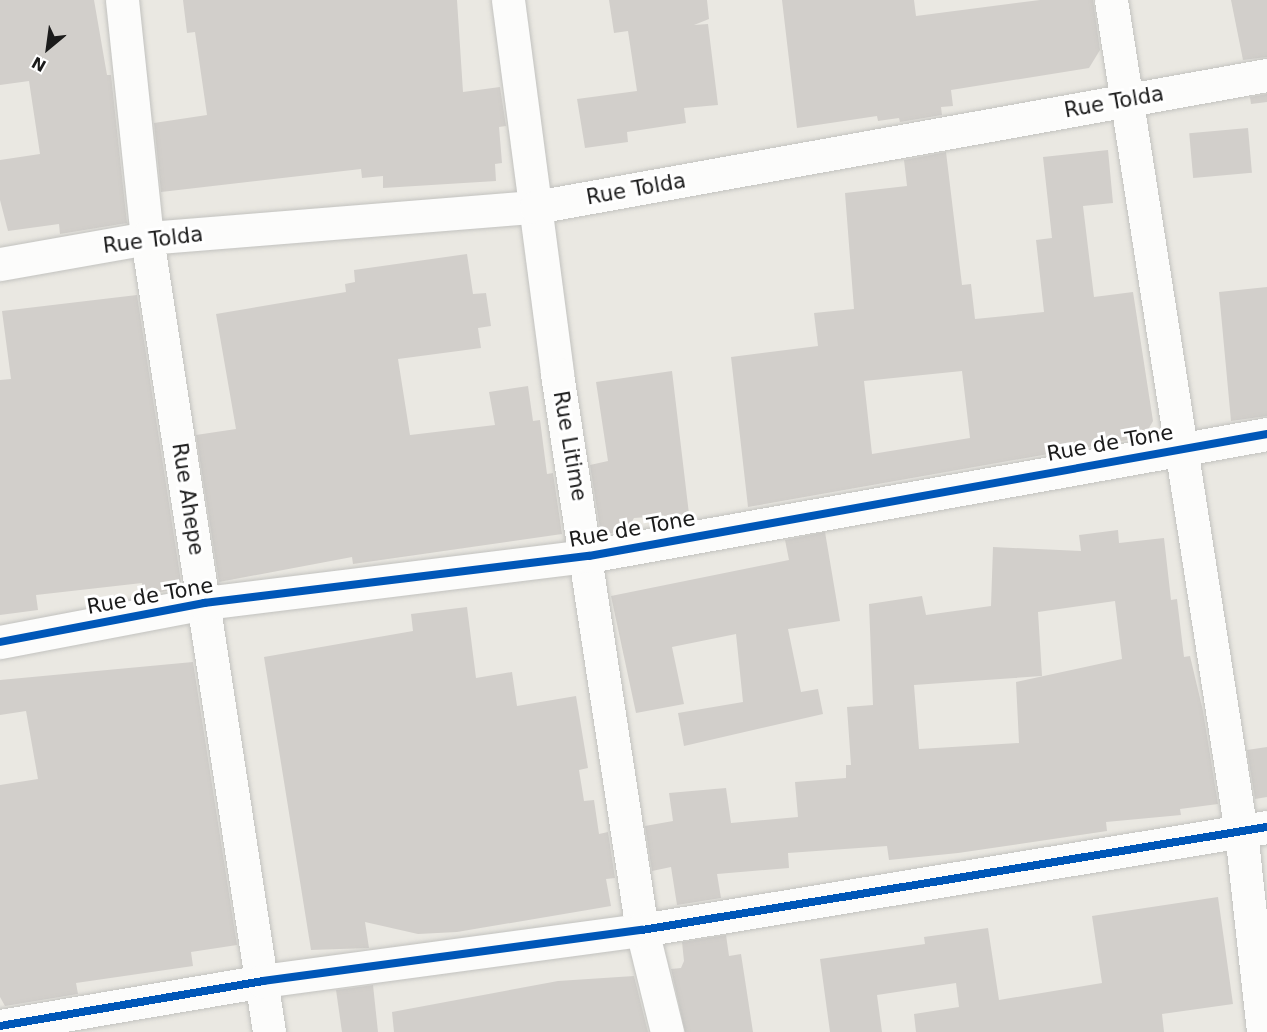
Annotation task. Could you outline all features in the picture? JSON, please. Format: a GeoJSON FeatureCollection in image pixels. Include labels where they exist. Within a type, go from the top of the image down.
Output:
{"type":"FeatureCollection","features":[{"type":"Feature","properties":{"kind":"street","name":"Rue Ahepe"},"geometry":{"type":"LineString","coordinates":[[122,0],[147,238],[263,981],[269,1032]]}},
{"type":"Feature","properties":{"kind":"street","name":"Rue Litime"},"geometry":{"type":"LineString","coordinates":[[508,0],[536,207],[589,556],[642,930],[667,1032]]}},
{"type":"Feature","properties":{"kind":"street"},"geometry":{"type":"LineString","coordinates":[[1111,0],[1128,100],[1177,449],[1254,830],[1263,1032]]}},
{"type":"Feature","properties":{"kind":"street","name":"Rue Tolda"},"geometry":{"type":"LineString","coordinates":[[0,264],[147,238],[536,207],[1267,75]]}},
{"type":"Feature","properties":{"kind":"street","name":"Rue de Tone"},"geometry":{"type":"LineString","coordinates":[[0,642],[204,603],[589,556],[1267,434]]}},
{"type":"Feature","properties":{"kind":"street"},"geometry":{"type":"LineString","coordinates":[[0,1026],[263,981],[642,930],[1254,830]]}},
{"type":"Feature","properties":{"kind":"building"},"geometry":{"type":"Polygon","coordinates":[[[0,0],[94,0],[107,75],[111,75],[127,223],[60,234],[59,224],[8,231],[0,200],[0,160],[40,154],[29,81],[0,85],[0,0]]]}},
{"type":"Feature","properties":{"kind":"building"},"geometry":{"type":"Polygon","coordinates":[[[183,0],[457,0],[463,92],[500,87],[506,126],[499,127],[502,163],[495,164],[496,181],[383,188],[383,176],[362,178],[361,169],[161,192],[154,123],[207,115],[195,32],[187,33],[183,0]]]}},
{"type":"Feature","properties":{"kind":"building"},"geometry":{"type":"Polygon","coordinates":[[[609,0],[707,0],[709,19],[694,25],[708,24],[718,105],[684,108],[686,123],[627,132],[628,142],[585,148],[577,99],[637,91],[628,31],[614,33],[609,0]]]}},
{"type":"Feature","properties":{"kind":"building"},"geometry":{"type":"Polygon","coordinates":[[[782,0],[914,0],[916,16],[1040,0],[1093,0],[1100,50],[1089,68],[951,90],[953,106],[941,107],[942,115],[900,122],[899,118],[878,121],[877,116],[797,128],[782,0]]]}},
{"type":"Feature","properties":{"kind":"building"},"geometry":{"type":"Polygon","coordinates":[[[1231,0],[1267,0],[1267,57],[1243,60],[1231,0]]]}},
{"type":"Feature","properties":{"kind":"building"},"geometry":{"type":"Polygon","coordinates":[[[1267,94],[1267,102],[1251,104],[1250,97],[1267,94]]]}},
{"type":"Feature","properties":{"kind":"building"},"geometry":{"type":"Polygon","coordinates":[[[1248,128],[1252,173],[1193,178],[1189,133],[1248,128]]]}},
{"type":"Feature","properties":{"kind":"building"},"geometry":{"type":"Polygon","coordinates":[[[1108,150],[1113,203],[1083,206],[1094,297],[1133,292],[1153,421],[1144,437],[748,507],[731,357],[818,346],[814,313],[854,309],[845,193],[907,186],[904,160],[946,152],[962,285],[971,284],[975,319],[1044,312],[1036,240],[1052,238],[1043,157],[1108,150]],[[962,371],[864,381],[872,454],[970,438],[962,371]]]}},
{"type":"Feature","properties":{"kind":"building"},"geometry":{"type":"Polygon","coordinates":[[[467,254],[473,294],[486,293],[491,326],[478,328],[481,348],[398,359],[410,435],[495,425],[489,392],[528,386],[533,421],[540,420],[547,474],[553,473],[562,534],[353,564],[352,557],[219,582],[196,435],[236,429],[216,314],[346,292],[345,284],[355,282],[354,270],[467,254]]]}},
{"type":"Feature","properties":{"kind":"building"},"geometry":{"type":"Polygon","coordinates":[[[1267,287],[1267,416],[1231,421],[1219,292],[1267,287]]]}},
{"type":"Feature","properties":{"kind":"building"},"geometry":{"type":"Polygon","coordinates":[[[137,295],[182,588],[144,595],[142,583],[36,595],[38,610],[0,615],[0,380],[11,379],[2,311],[137,295]]]}},
{"type":"Feature","properties":{"kind":"building"},"geometry":{"type":"Polygon","coordinates":[[[672,371],[689,514],[634,518],[627,530],[601,535],[590,465],[608,461],[596,382],[672,371]]]}},
{"type":"Feature","properties":{"kind":"building"},"geometry":{"type":"Polygon","coordinates":[[[1118,530],[1119,543],[1164,538],[1171,600],[1177,599],[1184,657],[1190,656],[1203,711],[1218,804],[1180,809],[1181,815],[1106,822],[1107,831],[958,853],[889,860],[887,846],[788,853],[789,868],[717,874],[721,898],[677,905],[671,867],[652,871],[645,826],[673,821],[669,793],[726,788],[731,823],[798,817],[795,782],[846,778],[846,765],[851,765],[847,707],[873,705],[869,604],[922,596],[926,615],[991,606],[993,547],[1081,551],[1079,535],[1118,530]],[[1115,601],[1038,612],[1042,676],[914,685],[919,749],[1019,743],[1016,682],[1122,659],[1115,601]]]}},
{"type":"Feature","properties":{"kind":"building"},"geometry":{"type":"Polygon","coordinates":[[[825,532],[840,621],[788,629],[801,692],[818,689],[823,714],[684,746],[678,713],[743,702],[736,634],[672,647],[684,704],[636,713],[611,596],[789,560],[785,540],[825,532]]]}},
{"type":"Feature","properties":{"kind":"building"},"geometry":{"type":"Polygon","coordinates":[[[467,607],[476,678],[512,672],[517,706],[576,696],[588,768],[579,770],[584,801],[594,800],[599,834],[608,832],[615,878],[606,879],[611,906],[457,932],[418,934],[365,922],[369,948],[311,950],[264,657],[413,631],[411,614],[467,607]]]}},
{"type":"Feature","properties":{"kind":"building"},"geometry":{"type":"Polygon","coordinates":[[[193,662],[237,945],[191,952],[193,966],[76,983],[78,994],[5,1006],[0,997],[0,785],[38,779],[26,711],[0,715],[0,680],[193,662]]]}},
{"type":"Feature","properties":{"kind":"building"},"geometry":{"type":"Polygon","coordinates":[[[1267,747],[1267,797],[1255,799],[1247,750],[1267,747]]]}},
{"type":"Feature","properties":{"kind":"building"},"geometry":{"type":"Polygon","coordinates":[[[1218,897],[1233,1004],[1162,1014],[1164,1032],[916,1032],[914,1014],[959,1007],[956,983],[877,995],[882,1032],[830,1032],[820,959],[925,944],[924,937],[988,928],[999,1000],[1102,983],[1092,916],[1218,897]]]}},
{"type":"Feature","properties":{"kind":"building"},"geometry":{"type":"Polygon","coordinates":[[[726,935],[729,956],[741,954],[753,1032],[685,1032],[671,969],[681,968],[684,961],[682,942],[726,935]]]}},
{"type":"Feature","properties":{"kind":"building"},"geometry":{"type":"Polygon","coordinates":[[[634,976],[648,1032],[394,1032],[392,1012],[558,981],[634,976]]]}},
{"type":"Feature","properties":{"kind":"building"},"geometry":{"type":"Polygon","coordinates":[[[373,985],[378,1032],[342,1032],[336,990],[373,985]]]}},
{"type":"Feature","properties":{"kind":"cycle path"},"geometry":{"type":"LineString","coordinates":[[0,642],[204,603],[589,556],[1267,434]]}},
{"type":"Feature","properties":{"kind":"cycle path"},"geometry":{"type":"LineString","coordinates":[[0,1026],[263,981],[642,930],[1267,827]]}}]}
